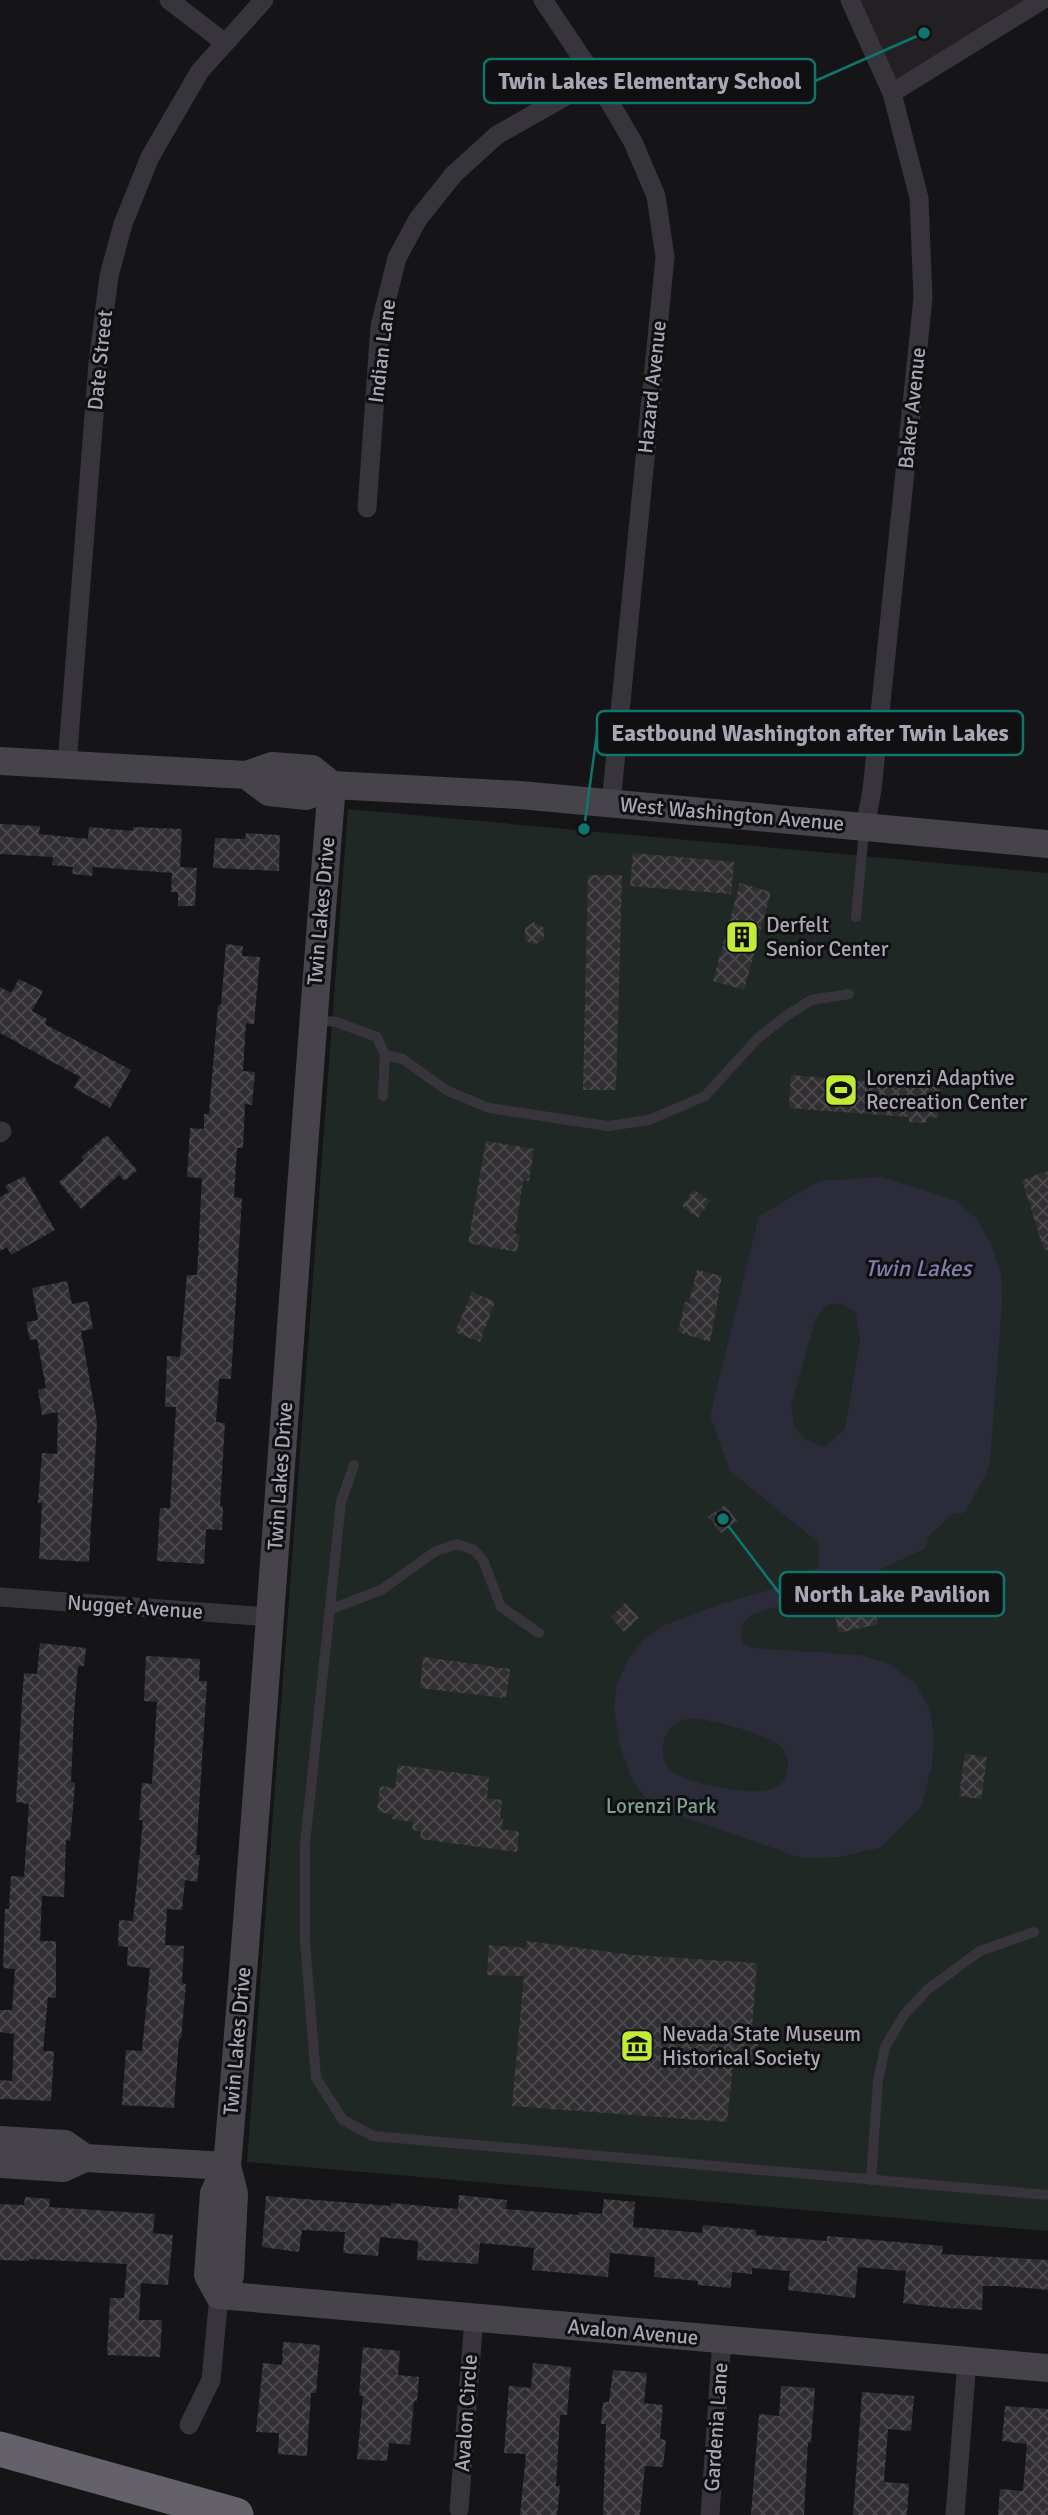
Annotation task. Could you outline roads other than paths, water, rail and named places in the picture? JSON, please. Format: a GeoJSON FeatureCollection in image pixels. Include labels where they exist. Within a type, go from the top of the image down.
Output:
{"type":"FeatureCollection","features":[{"type":"Feature","properties":{"kind":"highway"},"geometry":{"type":"LineString","coordinates":[[0,2449],[236,2515]]}},
{"type":"Feature","properties":{"kind":"street"},"geometry":{"type":"LineString","coordinates":[[169,0],[225,43]]}},
{"type":"Feature","properties":{"kind":"street","name":"Date Street"},"geometry":{"type":"LineString","coordinates":[[67,765],[98,363],[109,276],[123,224],[150,157],[200,71],[264,0]]}},
{"type":"Feature","properties":{"kind":"street","name":"Hazard Avenue"},"geometry":{"type":"LineString","coordinates":[[543,0],[596,79],[633,142],[656,196],[665,257],[611,803]]}},
{"type":"Feature","properties":{"kind":"street","name":"Baker Avenue"},"geometry":{"type":"LineString","coordinates":[[850,0],[892,93],[919,198],[923,298],[872,790],[865,827]]}},
{"type":"Feature","properties":{"kind":"street"},"geometry":{"type":"LineString","coordinates":[[892,93],[1042,0]]}},
{"type":"Feature","properties":{"kind":"street","name":"Indian Lane"},"geometry":{"type":"LineString","coordinates":[[367,508],[380,326],[397,258],[418,219],[454,174],[497,135],[596,79]]}},
{"type":"Feature","properties":{"kind":"street","name":"West Washington Avenue"},"geometry":{"type":"LineString","coordinates":[[0,761],[246,775],[272,766],[312,769],[332,785],[520,795],[1048,844]]}},
{"type":"Feature","properties":{"kind":"street","name":"Twin Lakes Drive"},"geometry":{"type":"LineString","coordinates":[[189,2425],[211,2380],[219,2295],[230,2276],[234,2194],[227,2166],[270,1618],[312,1020],[332,785]]}},
{"type":"Feature","properties":{"kind":"street","name":"Nugget Avenue"},"geometry":{"type":"LineString","coordinates":[[0,1597],[270,1618]]}},
{"type":"Feature","properties":{"kind":"street"},"geometry":{"type":"LineString","coordinates":[[0,2140],[65,2144],[85,2158]]}},
{"type":"Feature","properties":{"kind":"street"},"geometry":{"type":"LineString","coordinates":[[0,2164],[63,2168],[85,2158],[227,2166]]}},
{"type":"Feature","properties":{"kind":"street","name":"Avalon Avenue"},"geometry":{"type":"LineString","coordinates":[[219,2295],[1048,2368]]}},
{"type":"Feature","properties":{"kind":"street","name":"Avalon Circle"},"geometry":{"type":"LineString","coordinates":[[459,2509],[474,2318]]}},
{"type":"Feature","properties":{"kind":"street","name":"Gardenia Lane"},"geometry":{"type":"LineString","coordinates":[[710,2515],[722,2339]]}},
{"type":"Feature","properties":{"kind":"street"},"geometry":{"type":"LineString","coordinates":[[955,2515],[967,2361]]}},
{"type":"Feature","properties":{"kind":"lane"},"geometry":{"type":"LineString","coordinates":[[856,917],[865,827]]}},
{"type":"Feature","properties":{"kind":"lane"},"geometry":{"type":"LineString","coordinates":[[386,1055],[403,1059],[446,1090],[489,1108],[608,1126],[649,1120],[705,1096],[758,1038],[786,1016],[811,1000],[849,994]]}},
{"type":"Feature","properties":{"kind":"lane"},"geometry":{"type":"LineString","coordinates":[[312,1020],[336,1022],[377,1037],[386,1055],[383,1096]]}},
{"type":"Feature","properties":{"kind":"lane"},"geometry":{"type":"LineString","coordinates":[[354,1465],[341,1502],[305,1844],[305,1942],[316,2078],[343,2120],[373,2136],[1048,2195]]}},
{"type":"Feature","properties":{"kind":"lane"},"geometry":{"type":"LineString","coordinates":[[331,1609],[381,1590],[436,1550],[457,1544],[474,1550],[483,1560],[501,1607],[539,1633]]}},
{"type":"Feature","properties":{"kind":"lane"},"geometry":{"type":"LineString","coordinates":[[870,2180],[880,2070],[885,2047],[904,2015],[927,1990],[980,1951],[1034,1932]]}},
{"type":"Feature","properties":{"kind":"water","name":"Twin Lakes"},"geometry":{"type":"Polygon","coordinates":[[[881,1177],[955,1200],[976,1218],[991,1243],[1001,1274],[1002,1302],[990,1462],[986,1475],[964,1513],[954,1513],[928,1537],[926,1548],[845,1586],[753,1614],[742,1626],[742,1642],[751,1648],[860,1655],[890,1664],[914,1682],[929,1707],[934,1734],[932,1765],[921,1807],[880,1848],[840,1857],[801,1858],[650,1805],[631,1777],[620,1746],[614,1708],[617,1684],[628,1659],[643,1641],[660,1627],[720,1604],[766,1591],[819,1568],[819,1543],[730,1471],[710,1416],[759,1216],[819,1181],[881,1177]],[[841,1303],[826,1305],[815,1320],[791,1406],[794,1425],[806,1440],[825,1447],[845,1429],[860,1342],[856,1313],[841,1303]],[[694,1718],[676,1723],[664,1740],[663,1758],[675,1773],[706,1785],[748,1791],[767,1790],[782,1783],[787,1775],[788,1763],[780,1746],[751,1732],[694,1718]]]}},
{"type":"Feature","properties":{"kind":"place","name":"Twin Lakes Elementary School"},"geometry":{"type":"Point","coordinates":[924,33]}},
{"type":"Feature","properties":{"kind":"place","name":"Eastbound Washington after Twin Lakes"},"geometry":{"type":"Point","coordinates":[584,829]}},
{"type":"Feature","properties":{"kind":"place","name":"Derfelt Senior Center"},"geometry":{"type":"Point","coordinates":[742,937]}},
{"type":"Feature","properties":{"kind":"place","name":"Lorenzi Adaptive Recreation Center"},"geometry":{"type":"Point","coordinates":[841,1090]}},
{"type":"Feature","properties":{"kind":"place","name":"North Lake Pavilion"},"geometry":{"type":"Point","coordinates":[723,1519]}},
{"type":"Feature","properties":{"kind":"place","name":"Nevada State Museum Historical Society"},"geometry":{"type":"Point","coordinates":[637,2046]}},
{"type":"Feature","properties":{"kind":"park label","name":"Lorenzi Park"},"geometry":{"type":"Point","coordinates":[661,1806]}}]}
